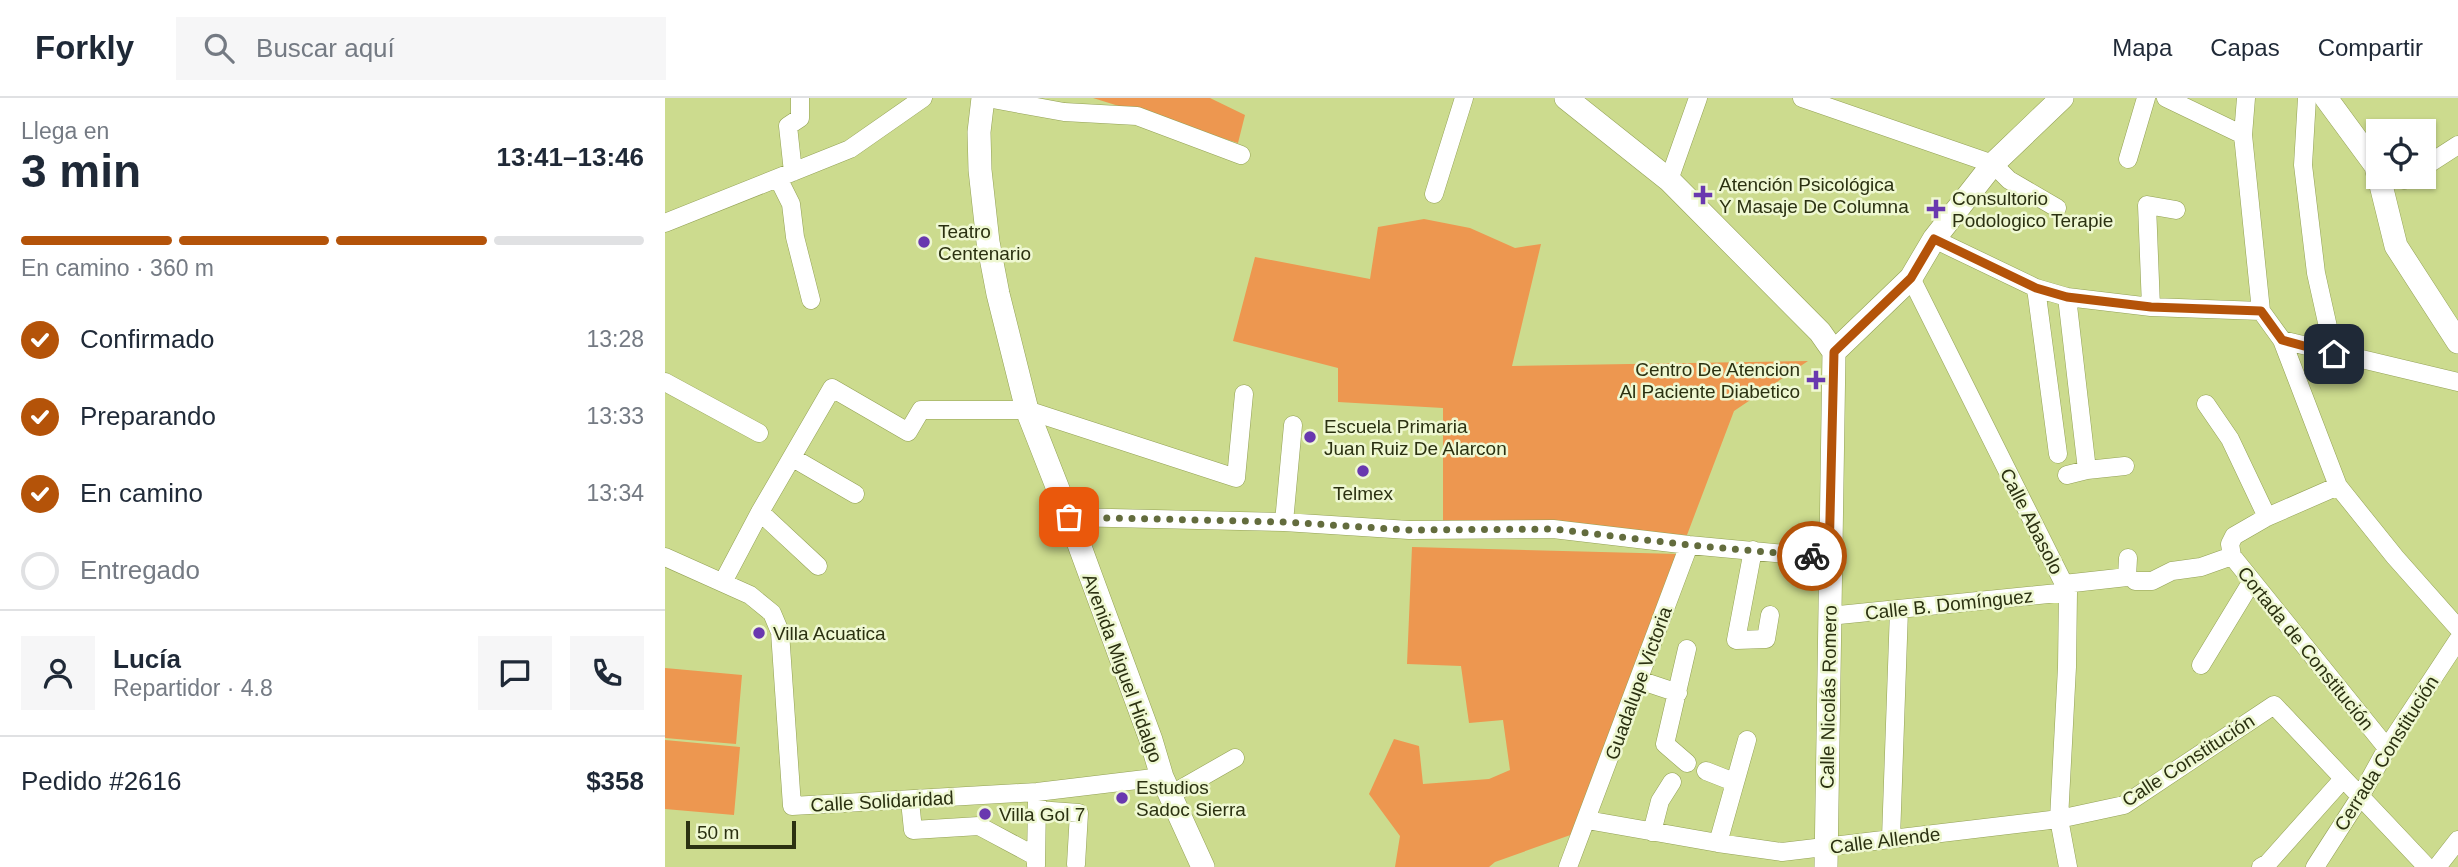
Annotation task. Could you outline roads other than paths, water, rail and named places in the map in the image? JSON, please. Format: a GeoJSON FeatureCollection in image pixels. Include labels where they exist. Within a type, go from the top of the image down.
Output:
{"type":"FeatureCollection","features":[{"type":"Feature","properties":{"kind":"main road","name":"Avenida Miguel Hidalgo"},"geometry":{"type":"LineString","coordinates":[[985,98],[979,132],[980,170],[988,242],[1027,410],[1167,786],[1203,867]]}},
{"type":"Feature","properties":{"kind":"main road"},"geometry":{"type":"LineString","coordinates":[[1566,98],[1669,180],[1820,332],[1834,352],[1911,278],[1934,239],[1993,164],[2062,98]]}},
{"type":"Feature","properties":{"kind":"main road"},"geometry":{"type":"LineString","coordinates":[[2326,98],[2366,154]]}},
{"type":"Feature","properties":{"kind":"main road"},"geometry":{"type":"LineString","coordinates":[[2382,189],[2396,246],[2458,342]]}},
{"type":"Feature","properties":{"kind":"main road","name":"Calle Nicolás Romero"},"geometry":{"type":"LineString","coordinates":[[1826,857],[1834,352]]}},
{"type":"Feature","properties":{"kind":"street"},"geometry":{"type":"LineString","coordinates":[[800,98],[800,118],[788,125],[785,175],[795,237],[811,300]]}},
{"type":"Feature","properties":{"kind":"street"},"geometry":{"type":"LineString","coordinates":[[665,223],[851,149],[923,98]]}},
{"type":"Feature","properties":{"kind":"street"},"geometry":{"type":"LineString","coordinates":[[985,98],[1064,112],[1137,116],[1241,155]]}},
{"type":"Feature","properties":{"kind":"street"},"geometry":{"type":"LineString","coordinates":[[1434,194],[1464,98]]}},
{"type":"Feature","properties":{"kind":"street"},"geometry":{"type":"LineString","coordinates":[[1669,180],[1698,98]]}},
{"type":"Feature","properties":{"kind":"street"},"geometry":{"type":"LineString","coordinates":[[1803,98],[1993,164],[2009,180],[2057,208]]}},
{"type":"Feature","properties":{"kind":"street"},"geometry":{"type":"LineString","coordinates":[[2128,159],[2146,98]]}},
{"type":"Feature","properties":{"kind":"street"},"geometry":{"type":"LineString","coordinates":[[2166,98],[2243,135]]}},
{"type":"Feature","properties":{"kind":"street"},"geometry":{"type":"LineString","coordinates":[[2246,98],[2243,135],[2261,311],[2282,340],[2338,486],[2395,557],[2458,628]]}},
{"type":"Feature","properties":{"kind":"street"},"geometry":{"type":"LineString","coordinates":[[2307,98],[2303,165],[2316,273],[2334,354]]}},
{"type":"Feature","properties":{"kind":"street"},"geometry":{"type":"LineString","coordinates":[[2436,159],[2458,145]]}},
{"type":"Feature","properties":{"kind":"street"},"geometry":{"type":"LineString","coordinates":[[2151,307],[2147,205],[2176,210]]}},
{"type":"Feature","properties":{"kind":"street"},"geometry":{"type":"LineString","coordinates":[[1934,239],[2036,288],[2067,297],[2151,307],[2261,311]]}},
{"type":"Feature","properties":{"kind":"street","name":"Calle Abasolo"},"geometry":{"type":"LineString","coordinates":[[1911,278],[2066,588],[2067,667],[2059,819],[2068,867]]}},
{"type":"Feature","properties":{"kind":"street"},"geometry":{"type":"LineString","coordinates":[[2036,288],[2058,454]]}},
{"type":"Feature","properties":{"kind":"street"},"geometry":{"type":"LineString","coordinates":[[2067,297],[2087,470]]}},
{"type":"Feature","properties":{"kind":"street"},"geometry":{"type":"LineString","coordinates":[[2282,340],[2458,382]]}},
{"type":"Feature","properties":{"kind":"street"},"geometry":{"type":"LineString","coordinates":[[665,382],[759,433]]}},
{"type":"Feature","properties":{"kind":"street"},"geometry":{"type":"LineString","coordinates":[[723,582],[832,388],[908,432],[921,410],[1027,410],[1236,478],[1244,394]]}},
{"type":"Feature","properties":{"kind":"street"},"geometry":{"type":"LineString","coordinates":[[2206,404],[2230,439],[2267,517]]}},
{"type":"Feature","properties":{"kind":"street"},"geometry":{"type":"LineString","coordinates":[[1284,522],[1293,425]]}},
{"type":"Feature","properties":{"kind":"street"},"geometry":{"type":"LineString","coordinates":[[793,458],[855,494]]}},
{"type":"Feature","properties":{"kind":"street"},"geometry":{"type":"LineString","coordinates":[[2067,475],[2125,466]]}},
{"type":"Feature","properties":{"kind":"street","name":"Cortada de Constitución"},"geometry":{"type":"LineString","coordinates":[[2338,486],[2267,517],[2234,536],[2230,544],[2232,556],[2387,748]]}},
{"type":"Feature","properties":{"kind":"street"},"geometry":{"type":"LineString","coordinates":[[760,512],[818,566]]}},
{"type":"Feature","properties":{"kind":"street"},"geometry":{"type":"LineString","coordinates":[[1069,517],[1284,522],[1409,530],[1553,529],[1829,558]]}},
{"type":"Feature","properties":{"kind":"street","name":"Guadalupe Victoria"},"geometry":{"type":"LineString","coordinates":[[1568,867],[1689,545]]}},
{"type":"Feature","properties":{"kind":"street"},"geometry":{"type":"LineString","coordinates":[[1753,550],[1736,640],[1766,639],[1770,615]]}},
{"type":"Feature","properties":{"kind":"street"},"geometry":{"type":"LineString","coordinates":[[2135,581],[2152,581],[2172,571],[2201,566],[2232,556]]}},
{"type":"Feature","properties":{"kind":"street","name":"Calle Solidaridad"},"geometry":{"type":"LineString","coordinates":[[665,557],[723,582],[762,603],[772,613],[780,632],[792,806],[1167,786]]}},
{"type":"Feature","properties":{"kind":"street","name":"Calle B. Domínguez"},"geometry":{"type":"LineString","coordinates":[[1829,616],[1899,610],[2066,588],[2127,577],[2128,558]]}},
{"type":"Feature","properties":{"kind":"street"},"geometry":{"type":"LineString","coordinates":[[2201,665],[2252,581]]}},
{"type":"Feature","properties":{"kind":"street"},"geometry":{"type":"LineString","coordinates":[[1891,838],[1899,610]]}},
{"type":"Feature","properties":{"kind":"street","name":"Cerrada Constitución"},"geometry":{"type":"LineString","coordinates":[[2315,867],[2360,797],[2387,748],[2458,640]]}},
{"type":"Feature","properties":{"kind":"street"},"geometry":{"type":"LineString","coordinates":[[1687,649],[1665,744],[1687,763]]}},
{"type":"Feature","properties":{"kind":"street"},"geometry":{"type":"LineString","coordinates":[[1639,680],[1678,693]]}},
{"type":"Feature","properties":{"kind":"street","name":"Calle Constitución"},"geometry":{"type":"LineString","coordinates":[[2059,819],[2124,805],[2274,705],[2427,867]]}},
{"type":"Feature","properties":{"kind":"street"},"geometry":{"type":"LineString","coordinates":[[1718,843],[1747,740]]}},
{"type":"Feature","properties":{"kind":"street"},"geometry":{"type":"LineString","coordinates":[[1167,786],[1235,758]]}},
{"type":"Feature","properties":{"kind":"street"},"geometry":{"type":"LineString","coordinates":[[1706,771],[1734,782]]}},
{"type":"Feature","properties":{"kind":"street"},"geometry":{"type":"LineString","coordinates":[[2261,867],[2268,863],[2343,779]]}},
{"type":"Feature","properties":{"kind":"street"},"geometry":{"type":"LineString","coordinates":[[1652,832],[1660,802],[1672,782]]}},
{"type":"Feature","properties":{"kind":"street"},"geometry":{"type":"LineString","coordinates":[[1036,861],[1037,792]]}},
{"type":"Feature","properties":{"kind":"street"},"geometry":{"type":"LineString","coordinates":[[910,800],[913,830],[979,826],[1036,861]]}},
{"type":"Feature","properties":{"kind":"street"},"geometry":{"type":"LineString","coordinates":[[1037,810],[1079,813],[1076,864]]}},
{"type":"Feature","properties":{"kind":"street","name":"Calle Allende"},"geometry":{"type":"LineString","coordinates":[[1587,820],[1718,843],[1781,859],[1826,857],[1891,838],[2059,819]]}},
{"type":"Feature","properties":{"kind":"street"},"geometry":{"type":"LineString","coordinates":[[2437,867],[2458,840]]}},
{"type":"Feature","properties":{"kind":"place","name":"Atención Psicológica Y Masaje De Columna"},"geometry":{"type":"Point","coordinates":[1703,195]}},
{"type":"Feature","properties":{"kind":"place","name":"Consultorio Podologico Terapie"},"geometry":{"type":"Point","coordinates":[1936,209]}},
{"type":"Feature","properties":{"kind":"place","name":"Teatro Centenario"},"geometry":{"type":"Point","coordinates":[924,242]}},
{"type":"Feature","properties":{"kind":"place","name":"Centro De Atencion Al Paciente Diabetico"},"geometry":{"type":"Point","coordinates":[1816,380]}},
{"type":"Feature","properties":{"kind":"place","name":"Escuela Primaria Juan Ruiz De Alarcon"},"geometry":{"type":"Point","coordinates":[1310,437]}},
{"type":"Feature","properties":{"kind":"place","name":"Telmex"},"geometry":{"type":"Point","coordinates":[1363,471]}},
{"type":"Feature","properties":{"kind":"place","name":"Villa Acuatica"},"geometry":{"type":"Point","coordinates":[759,633]}},
{"type":"Feature","properties":{"kind":"place","name":"Estudios Sadoc Sierra"},"geometry":{"type":"Point","coordinates":[1122,798]}},
{"type":"Feature","properties":{"kind":"place","name":"Villa Gol 7"},"geometry":{"type":"Point","coordinates":[985,814]}}]}
